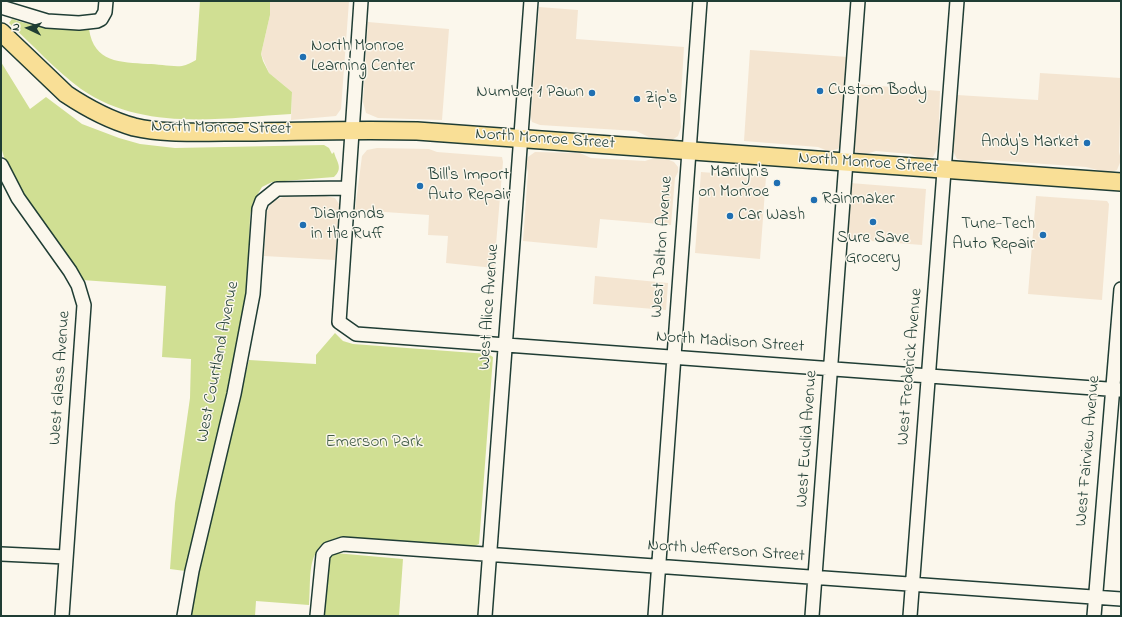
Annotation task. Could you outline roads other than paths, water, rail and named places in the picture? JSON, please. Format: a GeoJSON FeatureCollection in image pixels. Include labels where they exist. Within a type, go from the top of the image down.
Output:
{"type":"FeatureCollection","features":[{"type":"Feature","properties":{"kind":"main road","name":"North Monroe Street"},"geometry":{"type":"LineString","coordinates":[[1,32],[56,84],[78,102],[105,116],[135,127],[169,132],[244,132],[353,129],[417,131],[1121,182]]}},
{"type":"Feature","properties":{"kind":"street"},"geometry":{"type":"LineString","coordinates":[[1,7],[36,19],[55,23],[79,23],[97,21],[101,19],[105,12],[106,1]]}},
{"type":"Feature","properties":{"kind":"street"},"geometry":{"type":"LineString","coordinates":[[348,188],[361,1]]}},
{"type":"Feature","properties":{"kind":"street","name":"West Alice Avenue"},"geometry":{"type":"LineString","coordinates":[[485,616],[531,1]]}},
{"type":"Feature","properties":{"kind":"street","name":"West Dalton Avenue"},"geometry":{"type":"LineString","coordinates":[[654,616],[659,566],[700,1]]}},
{"type":"Feature","properties":{"kind":"street","name":"West Euclid Avenue"},"geometry":{"type":"LineString","coordinates":[[812,616],[858,1]]}},
{"type":"Feature","properties":{"kind":"street","name":"West Frederick Avenue"},"geometry":{"type":"LineString","coordinates":[[910,616],[957,1]]}},
{"type":"Feature","properties":{"kind":"street","name":"West Glass Avenue"},"geometry":{"type":"LineString","coordinates":[[1,165],[18,198],[70,271],[78,285],[84,305],[62,616]]}},
{"type":"Feature","properties":{"kind":"street","name":"North Madison Street"},"geometry":{"type":"LineString","coordinates":[[348,188],[339,322],[356,334],[1117,389]]}},
{"type":"Feature","properties":{"kind":"street","name":"West Courtland Avenue"},"geometry":{"type":"LineString","coordinates":[[184,616],[192,571],[234,394],[251,301],[262,201],[277,189],[348,188]]}},
{"type":"Feature","properties":{"kind":"street","name":"West Fairview Avenue"},"geometry":{"type":"LineString","coordinates":[[1094,616],[1117,389],[1121,289]]}},
{"type":"Feature","properties":{"kind":"street","name":"North Jefferson Street"},"geometry":{"type":"LineString","coordinates":[[317,616],[321,562],[323,555],[328,549],[343,544],[489,553],[1121,599]]}},
{"type":"Feature","properties":{"kind":"street"},"geometry":{"type":"LineString","coordinates":[[1,554],[66,557]]}},
{"type":"Feature","properties":{"kind":"place","name":"North Monroe Learning Center"},"geometry":{"type":"Point","coordinates":[303,57]}},
{"type":"Feature","properties":{"kind":"place","name":"Custom Body"},"geometry":{"type":"Point","coordinates":[820,91]}},
{"type":"Feature","properties":{"kind":"place","name":"Number 1 Pawn"},"geometry":{"type":"Point","coordinates":[592,93]}},
{"type":"Feature","properties":{"kind":"place","name":"Zip's"},"geometry":{"type":"Point","coordinates":[637,99]}},
{"type":"Feature","properties":{"kind":"place","name":"Andy's Market"},"geometry":{"type":"Point","coordinates":[1087,143]}},
{"type":"Feature","properties":{"kind":"place","name":"Marilyn's on Monroe"},"geometry":{"type":"Point","coordinates":[777,183]}},
{"type":"Feature","properties":{"kind":"place","name":"Bill's Import Auto Repair"},"geometry":{"type":"Point","coordinates":[420,186]}},
{"type":"Feature","properties":{"kind":"place","name":"Rainmaker"},"geometry":{"type":"Point","coordinates":[814,200]}},
{"type":"Feature","properties":{"kind":"place","name":"Car Wash"},"geometry":{"type":"Point","coordinates":[730,216]}},
{"type":"Feature","properties":{"kind":"place","name":"Sure Save Grocery"},"geometry":{"type":"Point","coordinates":[873,222]}},
{"type":"Feature","properties":{"kind":"place","name":"Diamonds in the Ruff"},"geometry":{"type":"Point","coordinates":[303,225]}},
{"type":"Feature","properties":{"kind":"place","name":"Tune-Tech Auto Repair"},"geometry":{"type":"Point","coordinates":[1043,235]}},
{"type":"Feature","properties":{"kind":"park label","name":"Emerson Park"},"geometry":{"type":"Point","coordinates":[374,443]}}]}
